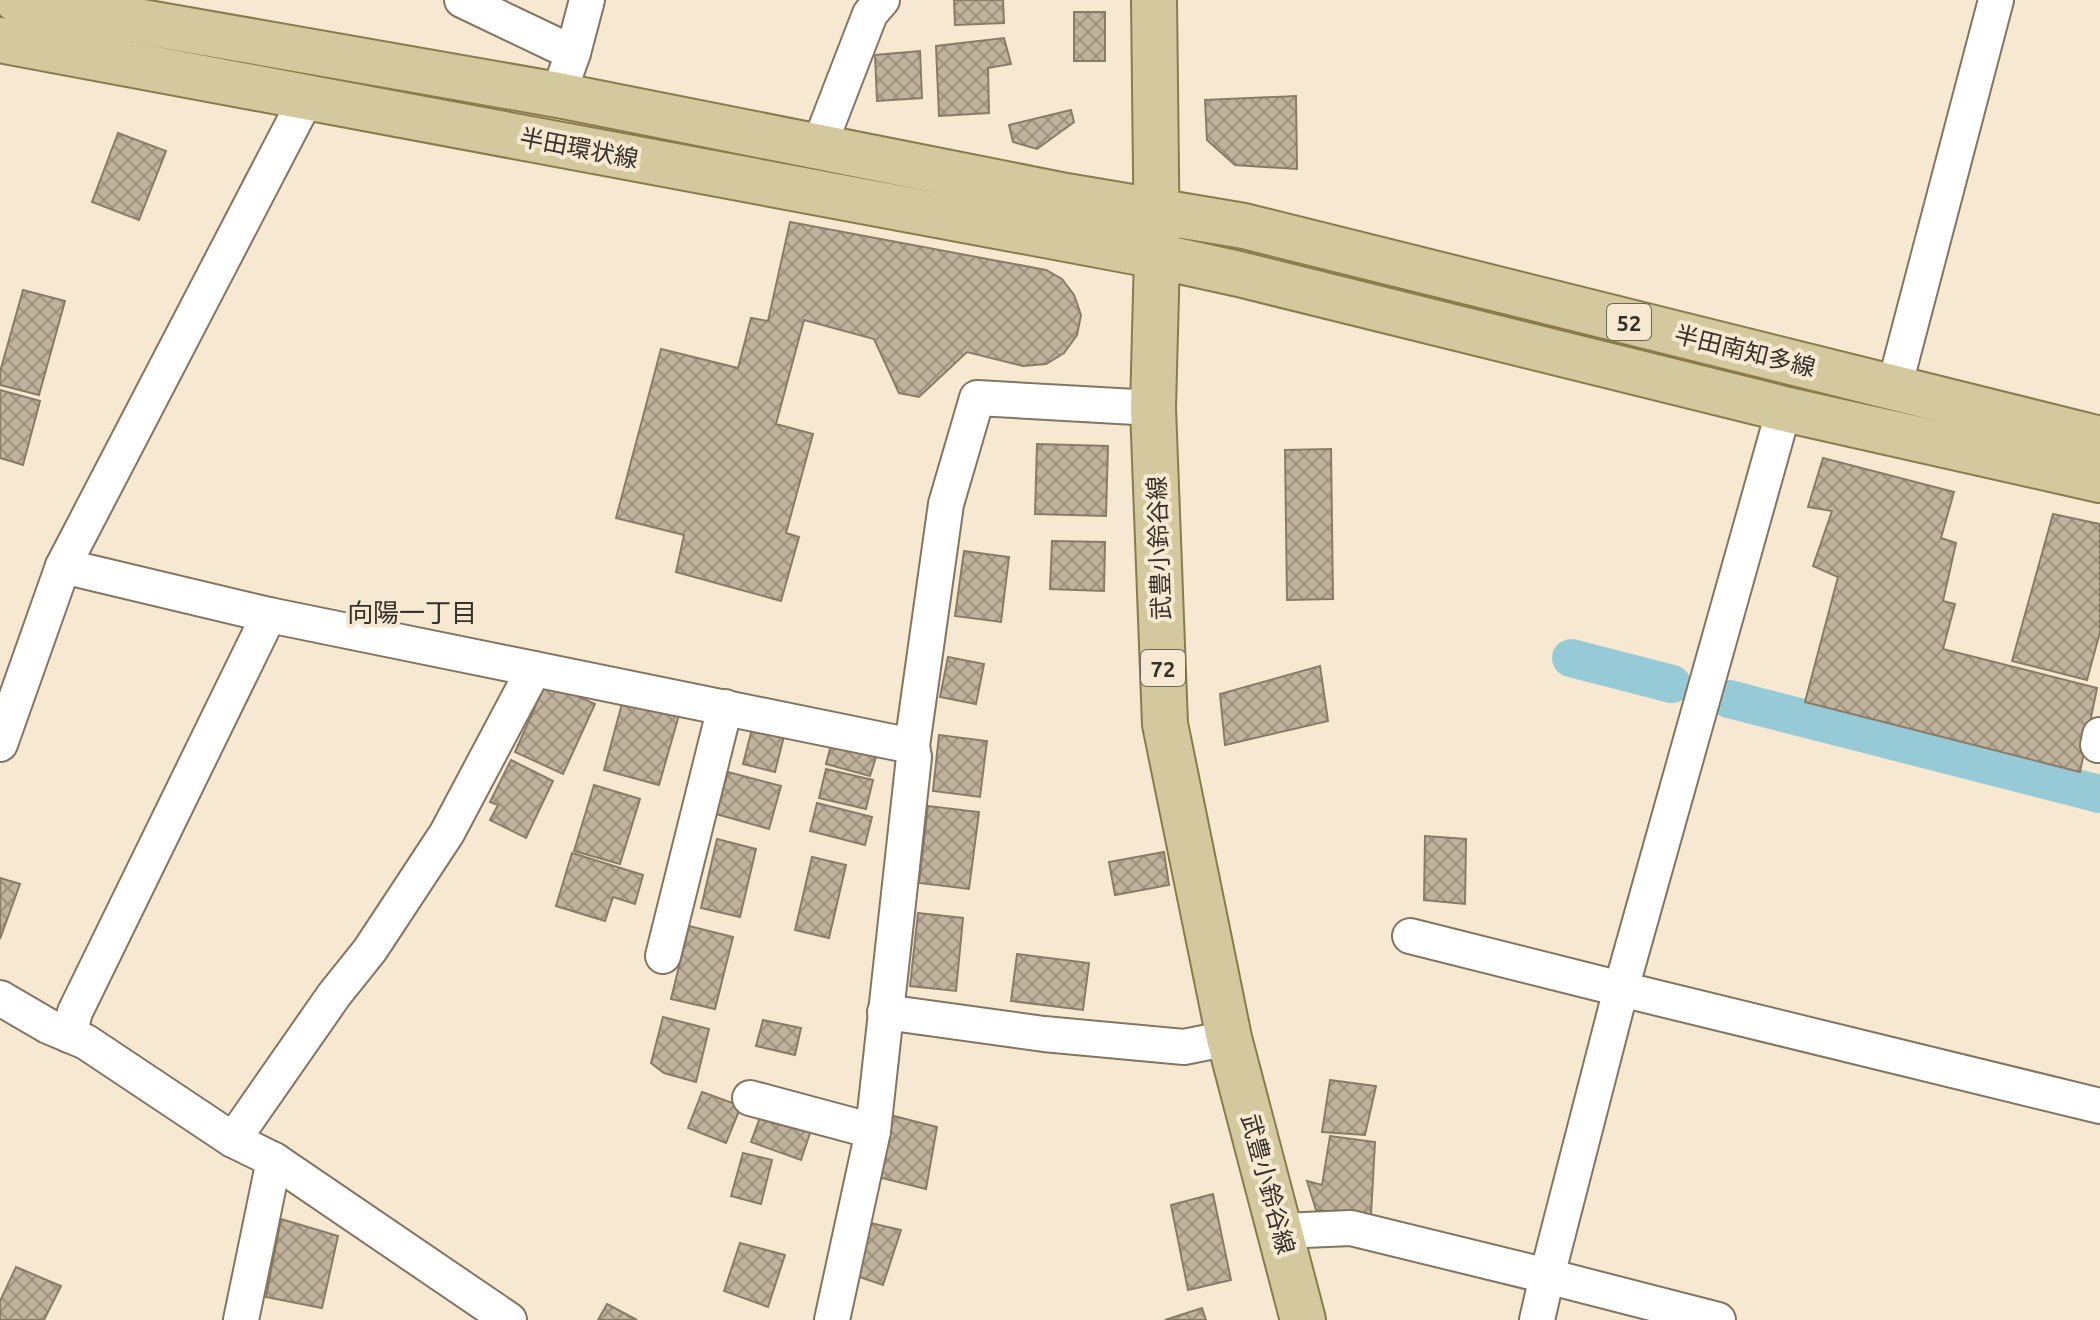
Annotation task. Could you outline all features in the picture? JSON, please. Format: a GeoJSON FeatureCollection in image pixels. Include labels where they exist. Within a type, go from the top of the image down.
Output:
{"type":"FeatureCollection","features":[{"type":"Feature","properties":{"kind":"main road","name":"半田環状線"},"geometry":{"type":"LineString","coordinates":[[17,0],[558,95],[1066,196],[1156,210]]}},
{"type":"Feature","properties":{"kind":"main road","name":"武豊小鈴谷線"},"geometry":{"type":"LineString","coordinates":[[1154,0],[1157,256],[1153,408],[1165,724],[1229,1038],[1303,1320]]}},
{"type":"Feature","properties":{"kind":"main road","name":"半田環状線"},"geometry":{"type":"LineString","coordinates":[[0,40],[1157,256]]}},
{"type":"Feature","properties":{"kind":"main road","name":"半田南知多線"},"geometry":{"type":"LineString","coordinates":[[1156,210],[1244,226],[2100,439]]}},
{"type":"Feature","properties":{"kind":"main road","name":"半田南知多線"},"geometry":{"type":"LineString","coordinates":[[1157,256],[1254,277],[1784,409],[2100,480]]}},
{"type":"Feature","properties":{"kind":"street"},"geometry":{"type":"LineString","coordinates":[[462,0],[573,53]]}},
{"type":"Feature","properties":{"kind":"street"},"geometry":{"type":"LineString","coordinates":[[558,95],[587,0]]}},
{"type":"Feature","properties":{"kind":"street"},"geometry":{"type":"LineString","coordinates":[[819,146],[870,14],[882,0]]}},
{"type":"Feature","properties":{"kind":"street"},"geometry":{"type":"LineString","coordinates":[[1894,388],[1996,0]]}},
{"type":"Feature","properties":{"kind":"street"},"geometry":{"type":"LineString","coordinates":[[0,744],[63,566],[307,97]]}},
{"type":"Feature","properties":{"kind":"street"},"geometry":{"type":"LineString","coordinates":[[832,1320],[873,1131],[914,757],[912,746],[946,504],[977,398],[1153,408]]}},
{"type":"Feature","properties":{"kind":"street"},"geometry":{"type":"LineString","coordinates":[[1537,1320],[1621,989],[1784,409]]}},
{"type":"Feature","properties":{"kind":"street"},"geometry":{"type":"LineString","coordinates":[[63,566],[269,615],[912,746]]}},
{"type":"Feature","properties":{"kind":"street"},"geometry":{"type":"LineString","coordinates":[[69,1035],[75,1012],[269,615]]}},
{"type":"Feature","properties":{"kind":"street"},"geometry":{"type":"LineString","coordinates":[[233,1140],[334,995],[370,950],[447,833],[534,669]]}},
{"type":"Feature","properties":{"kind":"street"},"geometry":{"type":"LineString","coordinates":[[663,956],[725,707]]}},
{"type":"Feature","properties":{"kind":"street"},"geometry":{"type":"LineString","coordinates":[[2100,735],[2100,745]]}},
{"type":"Feature","properties":{"kind":"street"},"geometry":{"type":"LineString","coordinates":[[1410,936],[2100,1106]]}},
{"type":"Feature","properties":{"kind":"street"},"geometry":{"type":"LineString","coordinates":[[0,998],[48,1026],[86,1042],[233,1140],[274,1160],[509,1320]]}},
{"type":"Feature","properties":{"kind":"street"},"geometry":{"type":"LineString","coordinates":[[885,1012],[1044,1034],[1184,1047],[1229,1038]]}},
{"type":"Feature","properties":{"kind":"street"},"geometry":{"type":"LineString","coordinates":[[750,1098],[873,1131]]}},
{"type":"Feature","properties":{"kind":"street"},"geometry":{"type":"LineString","coordinates":[[241,1320],[274,1160]]}},
{"type":"Feature","properties":{"kind":"street"},"geometry":{"type":"LineString","coordinates":[[1281,1231],[1351,1228],[1718,1320]]}},
{"type":"Feature","properties":{"kind":"building"},"geometry":{"type":"Polygon","coordinates":[[[954,0],[1003,0],[1004,23],[955,25],[954,0]]]}},
{"type":"Feature","properties":{"kind":"building"},"geometry":{"type":"Polygon","coordinates":[[[1074,12],[1105,12],[1105,61],[1074,61],[1074,12]]]}},
{"type":"Feature","properties":{"kind":"building"},"geometry":{"type":"Polygon","coordinates":[[[1004,38],[1011,64],[988,68],[989,113],[939,116],[936,46],[1004,38]]]}},
{"type":"Feature","properties":{"kind":"building"},"geometry":{"type":"Polygon","coordinates":[[[920,51],[922,98],[877,101],[875,55],[920,51]]]}},
{"type":"Feature","properties":{"kind":"building"},"geometry":{"type":"Polygon","coordinates":[[[1296,96],[1297,169],[1235,165],[1207,140],[1205,100],[1296,96]]]}},
{"type":"Feature","properties":{"kind":"building"},"geometry":{"type":"Polygon","coordinates":[[[1071,110],[1074,122],[1037,149],[1013,142],[1009,125],[1071,110]]]}},
{"type":"Feature","properties":{"kind":"building"},"geometry":{"type":"Polygon","coordinates":[[[118,133],[166,151],[139,220],[92,202],[118,133]]]}},
{"type":"Feature","properties":{"kind":"building"},"geometry":{"type":"Polygon","coordinates":[[[790,222],[1046,270],[1062,279],[1074,295],[1081,315],[1077,335],[1064,353],[1046,364],[1023,366],[967,352],[919,397],[899,393],[874,339],[804,320],[776,424],[813,434],[786,533],[799,537],[781,601],[676,572],[684,535],[616,518],[661,349],[738,368],[751,318],[768,321],[790,222]]]}},
{"type":"Feature","properties":{"kind":"building"},"geometry":{"type":"Polygon","coordinates":[[[23,290],[65,301],[39,395],[0,385],[0,372],[23,290]]]}},
{"type":"Feature","properties":{"kind":"building"},"geometry":{"type":"Polygon","coordinates":[[[0,390],[40,401],[23,465],[0,458],[0,390]]]}},
{"type":"Feature","properties":{"kind":"building"},"geometry":{"type":"Polygon","coordinates":[[[1037,444],[1108,446],[1106,516],[1035,514],[1037,444]]]}},
{"type":"Feature","properties":{"kind":"building"},"geometry":{"type":"Polygon","coordinates":[[[1331,449],[1333,599],[1287,600],[1285,450],[1331,449]]]}},
{"type":"Feature","properties":{"kind":"building"},"geometry":{"type":"Polygon","coordinates":[[[1823,458],[1954,492],[1941,538],[1956,543],[1943,601],[1955,604],[1943,649],[2097,688],[2080,772],[1805,702],[1838,577],[1813,566],[1832,511],[1808,507],[1823,458]]]}},
{"type":"Feature","properties":{"kind":"building"},"geometry":{"type":"Polygon","coordinates":[[[2053,514],[2100,524],[2100,632],[2087,680],[2012,661],[2053,514]]]}},
{"type":"Feature","properties":{"kind":"building"},"geometry":{"type":"Polygon","coordinates":[[[1052,541],[1105,542],[1104,591],[1050,589],[1052,541]]]}},
{"type":"Feature","properties":{"kind":"building"},"geometry":{"type":"Polygon","coordinates":[[[964,551],[1009,557],[1001,622],[955,616],[964,551]]]}},
{"type":"Feature","properties":{"kind":"building"},"geometry":{"type":"Polygon","coordinates":[[[948,657],[984,664],[976,704],[940,697],[948,657]]]}},
{"type":"Feature","properties":{"kind":"building"},"geometry":{"type":"Polygon","coordinates":[[[1320,666],[1328,721],[1225,745],[1220,694],[1320,666]]]}},
{"type":"Feature","properties":{"kind":"building"},"geometry":{"type":"Polygon","coordinates":[[[546,682],[595,704],[563,774],[515,752],[546,682]]]}},
{"type":"Feature","properties":{"kind":"building"},"geometry":{"type":"Polygon","coordinates":[[[623,700],[679,715],[659,785],[604,770],[623,700]]]}},
{"type":"Feature","properties":{"kind":"building"},"geometry":{"type":"Polygon","coordinates":[[[753,725],[785,732],[775,772],[743,764],[753,725]]]}},
{"type":"Feature","properties":{"kind":"building"},"geometry":{"type":"Polygon","coordinates":[[[939,735],[987,741],[980,797],[933,791],[939,735]]]}},
{"type":"Feature","properties":{"kind":"building"},"geometry":{"type":"Polygon","coordinates":[[[831,745],[876,757],[870,776],[826,764],[831,745]]]}},
{"type":"Feature","properties":{"kind":"building"},"geometry":{"type":"Polygon","coordinates":[[[511,760],[553,781],[526,838],[490,820],[498,805],[490,802],[511,760]]]}},
{"type":"Feature","properties":{"kind":"building"},"geometry":{"type":"Polygon","coordinates":[[[826,769],[873,780],[866,809],[819,798],[826,769]]]}},
{"type":"Feature","properties":{"kind":"building"},"geometry":{"type":"Polygon","coordinates":[[[728,772],[781,786],[769,829],[716,814],[728,772]]]}},
{"type":"Feature","properties":{"kind":"building"},"geometry":{"type":"Polygon","coordinates":[[[594,785],[640,799],[620,864],[574,851],[594,785]]]}},
{"type":"Feature","properties":{"kind":"building"},"geometry":{"type":"Polygon","coordinates":[[[817,803],[872,817],[865,845],[810,831],[817,803]]]}},
{"type":"Feature","properties":{"kind":"building"},"geometry":{"type":"Polygon","coordinates":[[[928,806],[979,812],[969,889],[919,883],[928,806]]]}},
{"type":"Feature","properties":{"kind":"building"},"geometry":{"type":"Polygon","coordinates":[[[1425,836],[1466,839],[1465,904],[1424,900],[1425,836]]]}},
{"type":"Feature","properties":{"kind":"building"},"geometry":{"type":"Polygon","coordinates":[[[717,839],[756,849],[740,917],[701,908],[717,839]]]}},
{"type":"Feature","properties":{"kind":"building"},"geometry":{"type":"Polygon","coordinates":[[[1164,852],[1169,885],[1115,895],[1109,862],[1164,852]]]}},
{"type":"Feature","properties":{"kind":"building"},"geometry":{"type":"Polygon","coordinates":[[[572,853],[643,875],[635,904],[613,897],[605,921],[556,906],[572,853]]]}},
{"type":"Feature","properties":{"kind":"building"},"geometry":{"type":"Polygon","coordinates":[[[812,857],[846,865],[829,938],[795,930],[812,857]]]}},
{"type":"Feature","properties":{"kind":"building"},"geometry":{"type":"Polygon","coordinates":[[[0,878],[20,884],[0,939],[0,878]]]}},
{"type":"Feature","properties":{"kind":"building"},"geometry":{"type":"Polygon","coordinates":[[[918,913],[963,918],[956,991],[910,986],[918,913]]]}},
{"type":"Feature","properties":{"kind":"building"},"geometry":{"type":"Polygon","coordinates":[[[689,926],[733,937],[715,1009],[671,999],[689,926]]]}},
{"type":"Feature","properties":{"kind":"building"},"geometry":{"type":"Polygon","coordinates":[[[1017,954],[1089,963],[1083,1010],[1011,1001],[1017,954]]]}},
{"type":"Feature","properties":{"kind":"building"},"geometry":{"type":"Polygon","coordinates":[[[663,1017],[709,1029],[696,1082],[664,1073],[651,1063],[663,1017]]]}},
{"type":"Feature","properties":{"kind":"building"},"geometry":{"type":"Polygon","coordinates":[[[763,1020],[801,1028],[795,1055],[756,1046],[763,1020]]]}},
{"type":"Feature","properties":{"kind":"building"},"geometry":{"type":"Polygon","coordinates":[[[1330,1080],[1376,1086],[1365,1135],[1322,1132],[1330,1080]]]}},
{"type":"Feature","properties":{"kind":"building"},"geometry":{"type":"Polygon","coordinates":[[[702,1092],[741,1106],[726,1143],[688,1128],[702,1092]]]}},
{"type":"Feature","properties":{"kind":"building"},"geometry":{"type":"Polygon","coordinates":[[[762,1112],[811,1130],[801,1160],[751,1142],[762,1112]]]}},
{"type":"Feature","properties":{"kind":"building"},"geometry":{"type":"Polygon","coordinates":[[[890,1115],[937,1127],[926,1189],[878,1177],[890,1115]]]}},
{"type":"Feature","properties":{"kind":"building"},"geometry":{"type":"Polygon","coordinates":[[[1330,1136],[1375,1142],[1371,1215],[1316,1210],[1307,1181],[1322,1185],[1330,1136]]]}},
{"type":"Feature","properties":{"kind":"building"},"geometry":{"type":"Polygon","coordinates":[[[743,1153],[772,1160],[761,1204],[731,1196],[743,1153]]]}},
{"type":"Feature","properties":{"kind":"building"},"geometry":{"type":"Polygon","coordinates":[[[1213,1194],[1231,1280],[1188,1290],[1171,1205],[1213,1194]]]}},
{"type":"Feature","properties":{"kind":"building"},"geometry":{"type":"Polygon","coordinates":[[[281,1219],[338,1236],[322,1308],[266,1297],[281,1219]]]}},
{"type":"Feature","properties":{"kind":"building"},"geometry":{"type":"Polygon","coordinates":[[[866,1222],[901,1230],[883,1285],[851,1274],[866,1222]]]}},
{"type":"Feature","properties":{"kind":"building"},"geometry":{"type":"Polygon","coordinates":[[[740,1243],[785,1255],[768,1307],[724,1291],[740,1243]]]}},
{"type":"Feature","properties":{"kind":"building"},"geometry":{"type":"Polygon","coordinates":[[[16,1267],[61,1286],[44,1320],[0,1320],[0,1301],[16,1267]]]}},
{"type":"Feature","properties":{"kind":"building"},"geometry":{"type":"Polygon","coordinates":[[[607,1304],[637,1320],[598,1320],[607,1304]]]}},
{"type":"Feature","properties":{"kind":"building"},"geometry":{"type":"Polygon","coordinates":[[[1202,1308],[1206,1320],[1165,1320],[1202,1308]]]}},
{"type":"Feature","properties":{"kind":"waterway"},"geometry":{"type":"LineString","coordinates":[[1571,658],[1672,684]]}},
{"type":"Feature","properties":{"kind":"waterway"},"geometry":{"type":"LineString","coordinates":[[1729,699],[2100,794]]}},
{"type":"Feature","properties":{"kind":"district","name":"向陽一丁目"},"geometry":{"type":"Point","coordinates":[412,612]}}]}
